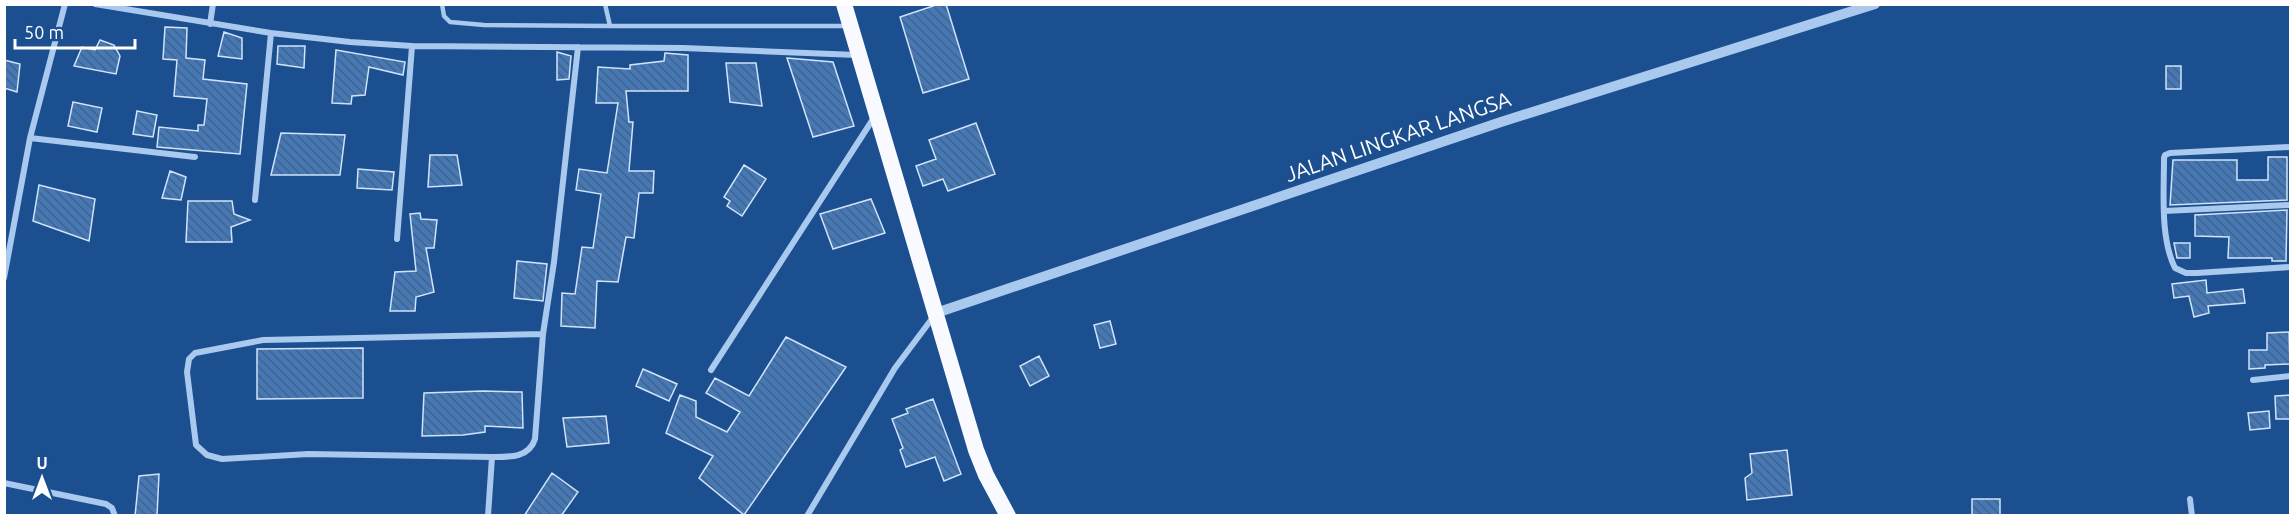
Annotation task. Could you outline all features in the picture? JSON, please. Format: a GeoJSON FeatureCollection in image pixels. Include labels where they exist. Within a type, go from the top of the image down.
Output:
{"type":"FeatureCollection","features":[{"type":"Feature","properties":{"kind":"highway"},"geometry":{"type":"LineString","coordinates":[[844,4],[976,450],[986,475],[1008,516]]}},
{"type":"Feature","properties":{"kind":"street"},"geometry":{"type":"LineString","coordinates":[[4,279],[30,138],[65,4]]}},
{"type":"Feature","properties":{"kind":"street"},"geometry":{"type":"LineString","coordinates":[[95,4],[271,33],[412,46],[683,48],[860,55]]}},
{"type":"Feature","properties":{"kind":"street"},"geometry":{"type":"LineString","coordinates":[[210,24],[213,4]]}},
{"type":"Feature","properties":{"kind":"street","name":"JALAN LINGKAR LANGSA"},"geometry":{"type":"LineString","coordinates":[[936,313],[1502,122],[1875,4]]}},
{"type":"Feature","properties":{"kind":"street"},"geometry":{"type":"LineString","coordinates":[[255,200],[271,33]]}},
{"type":"Feature","properties":{"kind":"street"},"geometry":{"type":"LineString","coordinates":[[397,239],[412,46]]}},
{"type":"Feature","properties":{"kind":"street"},"geometry":{"type":"LineString","coordinates":[[543,334],[263,340],[195,353],[189,359],[187,372],[196,445],[207,455],[222,459],[308,454],[492,457],[522,454],[534,443],[543,334],[554,262],[578,47]]}},
{"type":"Feature","properties":{"kind":"street"},"geometry":{"type":"LineString","coordinates":[[711,370],[877,113]]}},
{"type":"Feature","properties":{"kind":"street"},"geometry":{"type":"LineString","coordinates":[[30,138],[195,157]]}},
{"type":"Feature","properties":{"kind":"street"},"geometry":{"type":"LineString","coordinates":[[2290,147],[2167,154],[2164,158],[2164,211],[2171,259],[2175,268],[2182,272],[2218,273],[2290,267]]}},
{"type":"Feature","properties":{"kind":"street"},"geometry":{"type":"LineString","coordinates":[[2164,211],[2290,205]]}},
{"type":"Feature","properties":{"kind":"street"},"geometry":{"type":"LineString","coordinates":[[807,516],[895,368],[936,313]]}},
{"type":"Feature","properties":{"kind":"street"},"geometry":{"type":"LineString","coordinates":[[2253,380],[2290,376]]}},
{"type":"Feature","properties":{"kind":"street"},"geometry":{"type":"LineString","coordinates":[[488,516],[492,457]]}},
{"type":"Feature","properties":{"kind":"street"},"geometry":{"type":"LineString","coordinates":[[4,483],[106,504],[112,508],[115,516]]}},
{"type":"Feature","properties":{"kind":"street"},"geometry":{"type":"LineString","coordinates":[[2190,499],[2192,516]]}},
{"type":"Feature","properties":{"kind":"lane"},"geometry":{"type":"LineString","coordinates":[[442,4],[444,16],[453,22],[484,25],[850,26]]}},
{"type":"Feature","properties":{"kind":"lane"},"geometry":{"type":"LineString","coordinates":[[605,4],[610,26]]}},
{"type":"Feature","properties":{"kind":"building"},"geometry":{"type":"Polygon","coordinates":[[[939,4],[946,4],[969,79],[923,93],[900,17],[939,4]]]}},
{"type":"Feature","properties":{"kind":"building"},"geometry":{"type":"Polygon","coordinates":[[[165,27],[187,28],[186,58],[205,60],[203,79],[247,84],[240,154],[157,147],[159,127],[198,131],[198,125],[204,125],[207,99],[174,96],[177,60],[163,59],[165,27]]]}},
{"type":"Feature","properties":{"kind":"building"},"geometry":{"type":"Polygon","coordinates":[[[224,32],[242,38],[242,59],[218,56],[224,32]]]}},
{"type":"Feature","properties":{"kind":"building"},"geometry":{"type":"Polygon","coordinates":[[[100,40],[114,45],[120,56],[116,74],[74,66],[82,47],[95,50],[100,40]]]}},
{"type":"Feature","properties":{"kind":"building"},"geometry":{"type":"Polygon","coordinates":[[[278,46],[305,46],[304,68],[277,64],[278,46]]]}},
{"type":"Feature","properties":{"kind":"building"},"geometry":{"type":"Polygon","coordinates":[[[336,50],[405,62],[403,75],[369,67],[365,95],[352,96],[351,104],[332,103],[336,50]]]}},
{"type":"Feature","properties":{"kind":"building"},"geometry":{"type":"Polygon","coordinates":[[[557,52],[571,56],[569,79],[557,80],[557,52]]]}},
{"type":"Feature","properties":{"kind":"building"},"geometry":{"type":"Polygon","coordinates":[[[665,53],[688,55],[688,91],[626,91],[629,122],[633,122],[629,171],[654,171],[653,193],[639,193],[634,238],[626,237],[618,282],[597,281],[595,328],[561,326],[562,293],[575,294],[582,247],[593,248],[601,194],[576,190],[579,169],[607,173],[618,103],[596,103],[598,67],[630,69],[630,65],[664,61],[665,53]]]}},
{"type":"Feature","properties":{"kind":"building"},"geometry":{"type":"Polygon","coordinates":[[[787,58],[833,62],[854,126],[813,137],[787,58]]]}},
{"type":"Feature","properties":{"kind":"building"},"geometry":{"type":"Polygon","coordinates":[[[4,60],[20,64],[17,92],[4,88],[4,60]]]}},
{"type":"Feature","properties":{"kind":"building"},"geometry":{"type":"Polygon","coordinates":[[[726,63],[756,63],[762,106],[730,102],[726,63]]]}},
{"type":"Feature","properties":{"kind":"building"},"geometry":{"type":"Polygon","coordinates":[[[2166,66],[2181,66],[2181,89],[2166,89],[2166,66]]]}},
{"type":"Feature","properties":{"kind":"building"},"geometry":{"type":"Polygon","coordinates":[[[73,102],[102,108],[97,132],[68,126],[73,102]]]}},
{"type":"Feature","properties":{"kind":"building"},"geometry":{"type":"Polygon","coordinates":[[[137,111],[157,115],[153,137],[133,134],[137,111]]]}},
{"type":"Feature","properties":{"kind":"building"},"geometry":{"type":"Polygon","coordinates":[[[976,123],[995,174],[948,191],[943,179],[923,186],[916,166],[936,159],[929,140],[976,123]]]}},
{"type":"Feature","properties":{"kind":"building"},"geometry":{"type":"Polygon","coordinates":[[[281,133],[345,135],[340,175],[271,175],[281,133]]]}},
{"type":"Feature","properties":{"kind":"building"},"geometry":{"type":"Polygon","coordinates":[[[430,155],[457,155],[462,185],[428,187],[430,155]]]}},
{"type":"Feature","properties":{"kind":"building"},"geometry":{"type":"Polygon","coordinates":[[[2268,157],[2287,157],[2287,200],[2170,205],[2173,160],[2237,160],[2237,180],[2268,180],[2268,157]]]}},
{"type":"Feature","properties":{"kind":"building"},"geometry":{"type":"Polygon","coordinates":[[[744,165],[766,179],[742,216],[727,206],[730,201],[724,197],[744,165]]]}},
{"type":"Feature","properties":{"kind":"building"},"geometry":{"type":"Polygon","coordinates":[[[358,169],[394,172],[392,190],[357,188],[358,169]]]}},
{"type":"Feature","properties":{"kind":"building"},"geometry":{"type":"Polygon","coordinates":[[[170,171],[186,177],[181,200],[162,198],[170,171]]]}},
{"type":"Feature","properties":{"kind":"building"},"geometry":{"type":"Polygon","coordinates":[[[39,185],[95,199],[89,241],[33,221],[39,185]]]}},
{"type":"Feature","properties":{"kind":"building"},"geometry":{"type":"Polygon","coordinates":[[[871,199],[885,233],[833,249],[820,214],[871,199]]]}},
{"type":"Feature","properties":{"kind":"building"},"geometry":{"type":"Polygon","coordinates":[[[188,201],[232,201],[234,214],[250,220],[231,227],[232,242],[186,242],[188,201]]]}},
{"type":"Feature","properties":{"kind":"building"},"geometry":{"type":"Polygon","coordinates":[[[2287,210],[2286,261],[2272,261],[2272,258],[2228,258],[2229,237],[2195,236],[2195,215],[2287,210]]]}},
{"type":"Feature","properties":{"kind":"building"},"geometry":{"type":"Polygon","coordinates":[[[420,213],[421,219],[437,220],[434,248],[426,248],[434,292],[416,297],[415,311],[390,311],[395,272],[416,271],[410,214],[420,213]]]}},
{"type":"Feature","properties":{"kind":"building"},"geometry":{"type":"Polygon","coordinates":[[[2174,243],[2190,243],[2190,258],[2177,258],[2174,243]]]}},
{"type":"Feature","properties":{"kind":"building"},"geometry":{"type":"Polygon","coordinates":[[[517,261],[547,264],[543,301],[514,298],[517,261]]]}},
{"type":"Feature","properties":{"kind":"building"},"geometry":{"type":"Polygon","coordinates":[[[2206,280],[2207,293],[2243,289],[2245,303],[2208,306],[2209,313],[2194,317],[2189,296],[2174,298],[2172,284],[2206,280]]]}},
{"type":"Feature","properties":{"kind":"building"},"geometry":{"type":"Polygon","coordinates":[[[1110,321],[1116,344],[1100,348],[1094,325],[1110,321]]]}},
{"type":"Feature","properties":{"kind":"building"},"geometry":{"type":"Polygon","coordinates":[[[2289,332],[2290,364],[2265,365],[2265,368],[2249,369],[2249,350],[2267,350],[2267,333],[2289,332]]]}},
{"type":"Feature","properties":{"kind":"building"},"geometry":{"type":"Polygon","coordinates":[[[786,337],[846,367],[744,515],[699,478],[713,456],[666,433],[680,395],[696,401],[696,417],[727,432],[740,412],[706,393],[715,378],[749,396],[786,337]]]}},
{"type":"Feature","properties":{"kind":"building"},"geometry":{"type":"Polygon","coordinates":[[[363,348],[363,398],[257,399],[257,349],[363,348]]]}},
{"type":"Feature","properties":{"kind":"building"},"geometry":{"type":"Polygon","coordinates":[[[1039,356],[1049,376],[1030,386],[1020,366],[1039,356]]]}},
{"type":"Feature","properties":{"kind":"building"},"geometry":{"type":"Polygon","coordinates":[[[643,369],[677,384],[669,401],[636,386],[643,369]]]}},
{"type":"Feature","properties":{"kind":"building"},"geometry":{"type":"Polygon","coordinates":[[[522,392],[523,428],[485,426],[485,432],[422,436],[424,393],[522,392]]]}},
{"type":"Feature","properties":{"kind":"building"},"geometry":{"type":"Polygon","coordinates":[[[2290,395],[2290,419],[2276,419],[2275,396],[2290,395]]]}},
{"type":"Feature","properties":{"kind":"building"},"geometry":{"type":"Polygon","coordinates":[[[933,399],[961,474],[944,481],[935,457],[906,467],[900,450],[903,448],[892,419],[908,413],[906,409],[933,399]]]}},
{"type":"Feature","properties":{"kind":"building"},"geometry":{"type":"Polygon","coordinates":[[[2269,411],[2270,428],[2250,430],[2248,413],[2269,411]]]}},
{"type":"Feature","properties":{"kind":"building"},"geometry":{"type":"Polygon","coordinates":[[[606,416],[609,443],[567,447],[563,418],[606,416]]]}},
{"type":"Feature","properties":{"kind":"building"},"geometry":{"type":"Polygon","coordinates":[[[1787,450],[1792,495],[1747,500],[1745,478],[1752,473],[1750,454],[1787,450]]]}},
{"type":"Feature","properties":{"kind":"building"},"geometry":{"type":"Polygon","coordinates":[[[552,473],[578,492],[561,516],[524,516],[552,473]]]}},
{"type":"Feature","properties":{"kind":"building"},"geometry":{"type":"Polygon","coordinates":[[[159,474],[157,516],[135,516],[139,476],[159,474]]]}},
{"type":"Feature","properties":{"kind":"building"},"geometry":{"type":"Polygon","coordinates":[[[1972,499],[2000,499],[2000,516],[1972,516],[1972,499]]]}}]}
